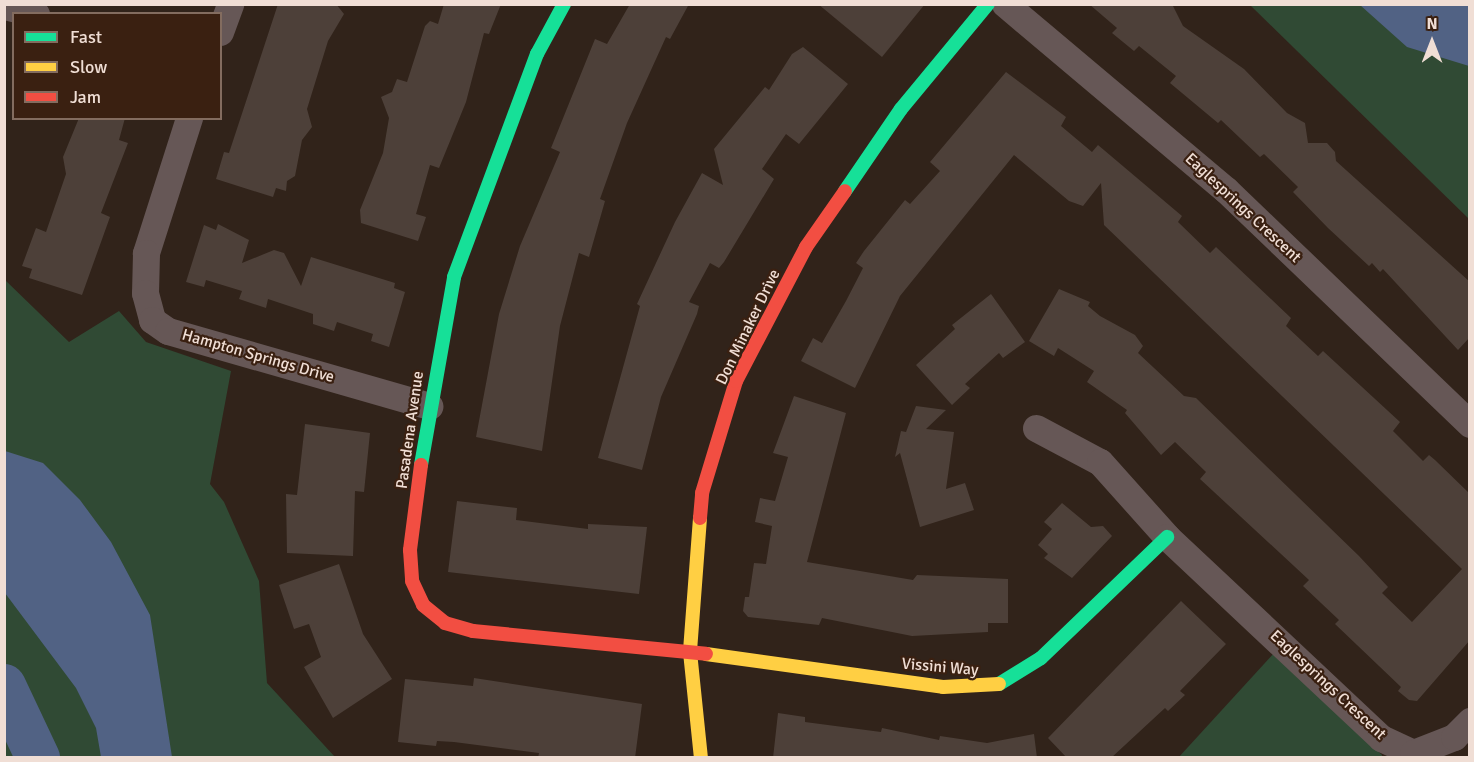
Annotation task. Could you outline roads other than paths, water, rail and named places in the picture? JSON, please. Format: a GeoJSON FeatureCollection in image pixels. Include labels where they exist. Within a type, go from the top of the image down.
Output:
{"type":"FeatureCollection","features":[{"type":"Feature","properties":{"kind":"street"},"geometry":{"type":"LineString","coordinates":[[222,27],[231,4]]}},
{"type":"Feature","properties":{"kind":"street","name":"Pasadena Avenue"},"geometry":{"type":"LineString","coordinates":[[564,4],[537,54],[454,277],[429,406],[410,550],[412,581],[423,604],[446,623],[473,631],[690,652]]}},
{"type":"Feature","properties":{"kind":"street","name":"Don Minaker Drive"},"geometry":{"type":"LineString","coordinates":[[701,758],[690,652],[702,493],[736,381],[806,247],[901,109],[988,4]]}},
{"type":"Feature","properties":{"kind":"street","name":"Eaglesprings Crescent"},"geometry":{"type":"LineString","coordinates":[[1005,4],[1226,190],[1470,424]]}},
{"type":"Feature","properties":{"kind":"street"},"geometry":{"type":"LineString","coordinates":[[4,6],[28,12]]}},
{"type":"Feature","properties":{"kind":"street","name":"Hampton Springs Drive"},"geometry":{"type":"LineString","coordinates":[[188,120],[146,253],[145,293],[152,320],[168,331],[429,406]]}},
{"type":"Feature","properties":{"kind":"street","name":"Eaglesprings Crescent"},"geometry":{"type":"LineString","coordinates":[[1036,428],[1100,462],[1167,537],[1381,738],[1413,753],[1454,737],[1470,721]]}},
{"type":"Feature","properties":{"kind":"street","name":"Vissini Way"},"geometry":{"type":"LineString","coordinates":[[690,652],[943,687],[985,688],[1009,681],[1041,658],[1167,537]]}},
{"type":"Feature","properties":{"kind":"water"},"geometry":{"type":"Polygon","coordinates":[[[1360,5],[1469,5],[1469,66],[1407,47],[1360,5]]]}},
{"type":"Feature","properties":{"kind":"water"},"geometry":{"type":"Polygon","coordinates":[[[5,451],[43,463],[80,500],[111,542],[150,615],[172,757],[101,757],[96,728],[76,688],[5,593],[5,451]]]}},
{"type":"Feature","properties":{"kind":"waterway"},"geometry":{"type":"LineString","coordinates":[[4,686],[38,758]]}}]}
